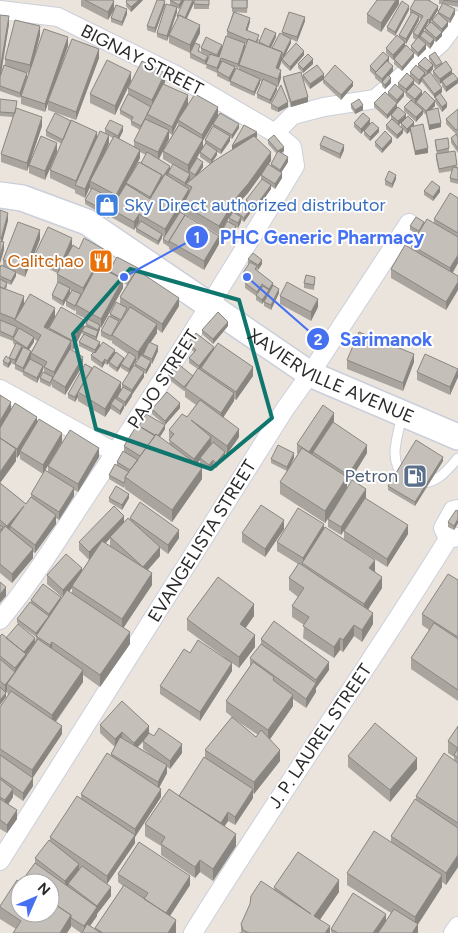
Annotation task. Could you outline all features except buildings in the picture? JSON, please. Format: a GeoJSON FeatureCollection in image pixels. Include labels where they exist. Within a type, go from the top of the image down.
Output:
{"type":"FeatureCollection","features":[{"type":"Feature","properties":{"kind":"main road","name":"XAVIERVILLE AVENUE"},"geometry":{"type":"LineString","coordinates":[[0,195],[22,198],[87,222],[310,374],[458,437]]}},
{"type":"Feature","properties":{"kind":"street","name":"BIGNAY STREET"},"geometry":{"type":"LineString","coordinates":[[0,10],[58,17],[176,75],[275,133]]}},
{"type":"Feature","properties":{"kind":"street"},"geometry":{"type":"LineString","coordinates":[[275,133],[293,115],[324,107],[375,99],[441,43],[458,20]]}},
{"type":"Feature","properties":{"kind":"street","name":"PAJO STREET"},"geometry":{"type":"LineString","coordinates":[[0,620],[20,596],[116,453],[295,166],[292,148],[275,133]]}},
{"type":"Feature","properties":{"kind":"street","name":"EVANGELISTA STREET"},"geometry":{"type":"LineString","coordinates":[[0,861],[285,409],[409,223]]}},
{"type":"Feature","properties":{"kind":"street"},"geometry":{"type":"LineString","coordinates":[[0,389],[116,453]]}},
{"type":"Feature","properties":{"kind":"street","name":"J. P. LAUREL STREET"},"geometry":{"type":"LineString","coordinates":[[192,933],[241,855],[453,538],[443,528],[453,510],[458,509]]}},
{"type":"Feature","properties":{"kind":"street"},"geometry":{"type":"LineString","coordinates":[[453,933],[458,926]]}},
{"type":"Feature","properties":{"kind":"lane"},"geometry":{"type":"LineString","coordinates":[[402,414],[394,454],[399,471],[405,477],[413,482],[432,482],[440,477],[458,458]]}},
{"type":"Feature","properties":{"kind":"highlighted area"},"geometry":{"type":"Polygon","coordinates":[[[130,269],[239,300],[272,418],[211,469],[96,429],[73,334],[130,269]]]}},
{"type":"Feature","properties":{"kind":"place","name":"Sky Direct authorized distributor"},"geometry":{"type":"Point","coordinates":[107,205]}},
{"type":"Feature","properties":{"kind":"place","name":"Calitchao"},"geometry":{"type":"Point","coordinates":[101,261]}},
{"type":"Feature","properties":{"kind":"place","name":"PHC Generic Pharmacy"},"geometry":{"type":"Point","coordinates":[124,277]}},
{"type":"Feature","properties":{"kind":"place","name":"Sarimanok"},"geometry":{"type":"Point","coordinates":[247,277]}},
{"type":"Feature","properties":{"kind":"place","name":"Petron"},"geometry":{"type":"Point","coordinates":[415,476]}}]}
